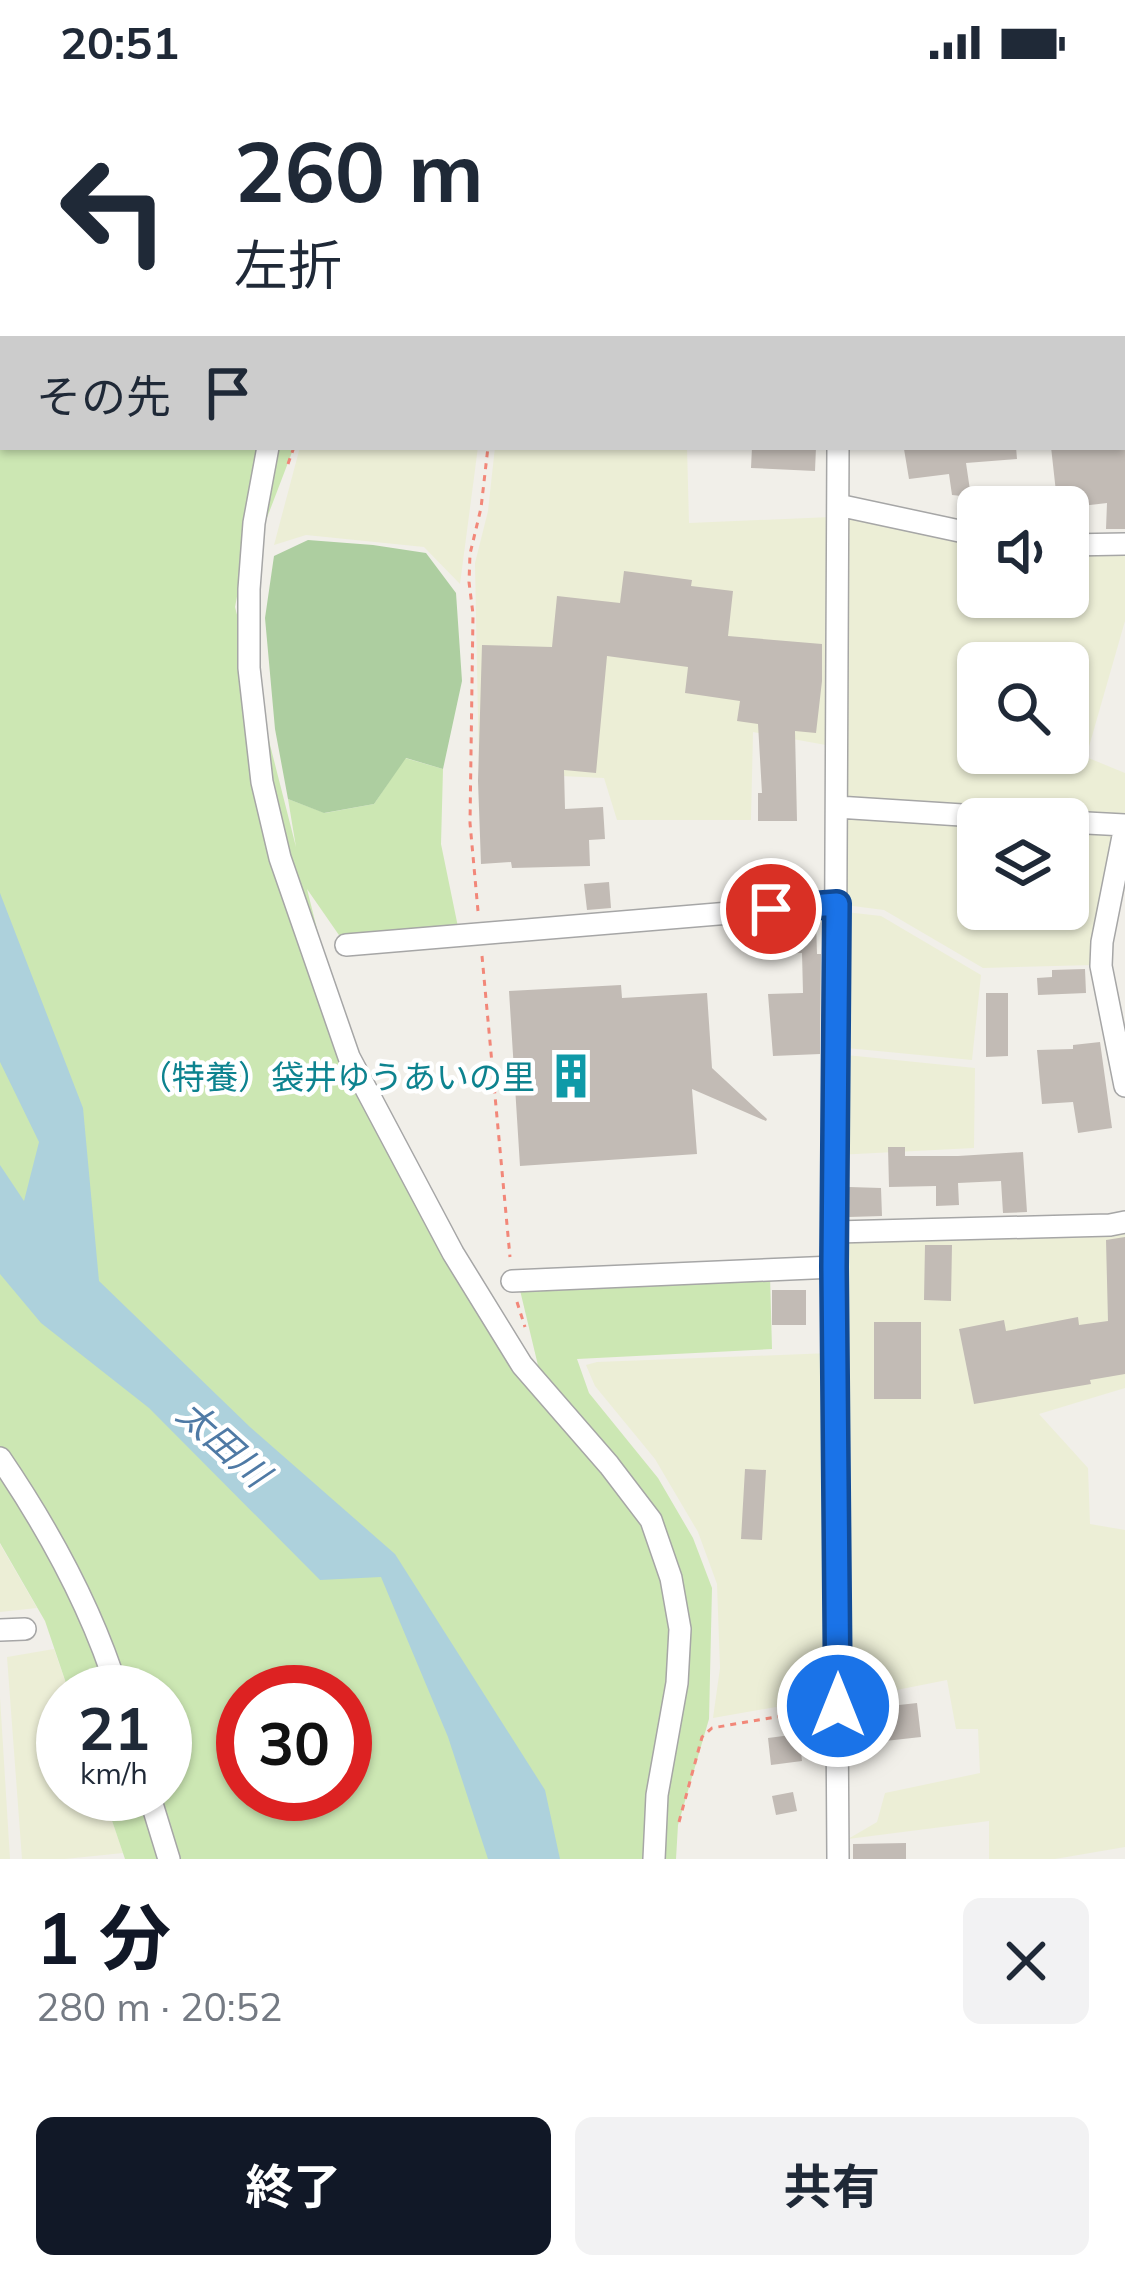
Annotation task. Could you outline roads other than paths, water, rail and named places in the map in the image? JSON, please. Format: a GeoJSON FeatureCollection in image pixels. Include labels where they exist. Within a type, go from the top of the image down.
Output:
{"type":"FeatureCollection","features":[{"type":"Feature","properties":{"kind":"street"},"geometry":{"type":"LineString","coordinates":[[267,450],[252,542],[249,668],[262,782],[280,858],[349,1057],[453,1253],[522,1365],[651,1520],[671,1578],[680,1629],[677,1683],[657,1795],[654,1859]]}},
{"type":"Feature","properties":{"kind":"street"},"geometry":{"type":"LineString","coordinates":[[838,450],[834,1267],[838,1859]]}},
{"type":"Feature","properties":{"kind":"street"},"geometry":{"type":"LineString","coordinates":[[838,505],[957,530]]}},
{"type":"Feature","properties":{"kind":"street"},"geometry":{"type":"LineString","coordinates":[[1089,544],[1125,544]]}},
{"type":"Feature","properties":{"kind":"street"},"geometry":{"type":"LineString","coordinates":[[837,808],[957,815]]}},
{"type":"Feature","properties":{"kind":"street"},"geometry":{"type":"LineString","coordinates":[[1089,823],[1125,826],[1101,966],[1125,1086]]}},
{"type":"Feature","properties":{"kind":"street"},"geometry":{"type":"LineString","coordinates":[[346,945],[837,904]]}},
{"type":"Feature","properties":{"kind":"street"},"geometry":{"type":"LineString","coordinates":[[836,1232],[1125,1222]]}},
{"type":"Feature","properties":{"kind":"street"},"geometry":{"type":"LineString","coordinates":[[512,1281],[834,1267]]}},
{"type":"Feature","properties":{"kind":"street"},"geometry":{"type":"LineString","coordinates":[[0,1458],[75,1584],[107,1665]]}},
{"type":"Feature","properties":{"kind":"street"},"geometry":{"type":"LineString","coordinates":[[0,1630],[25,1629]]}},
{"type":"Feature","properties":{"kind":"street"},"geometry":{"type":"LineString","coordinates":[[157,1821],[169,1859]]}},
{"type":"Feature","properties":{"kind":"water","name":"太田川"},"geometry":{"type":"Polygon","coordinates":[[[0,893],[83,1108],[99,1281],[250,1427],[395,1554],[545,1790],[560,1859],[488,1859],[448,1737],[381,1577],[320,1580],[149,1408],[41,1323],[0,1274],[0,1165],[24,1201],[39,1142],[0,1062],[0,893]]]}},
{"type":"Feature","properties":{"kind":"place","name":"（特養）袋井ゆうあいの里"},"geometry":{"type":"Point","coordinates":[571,1076]}}]}
